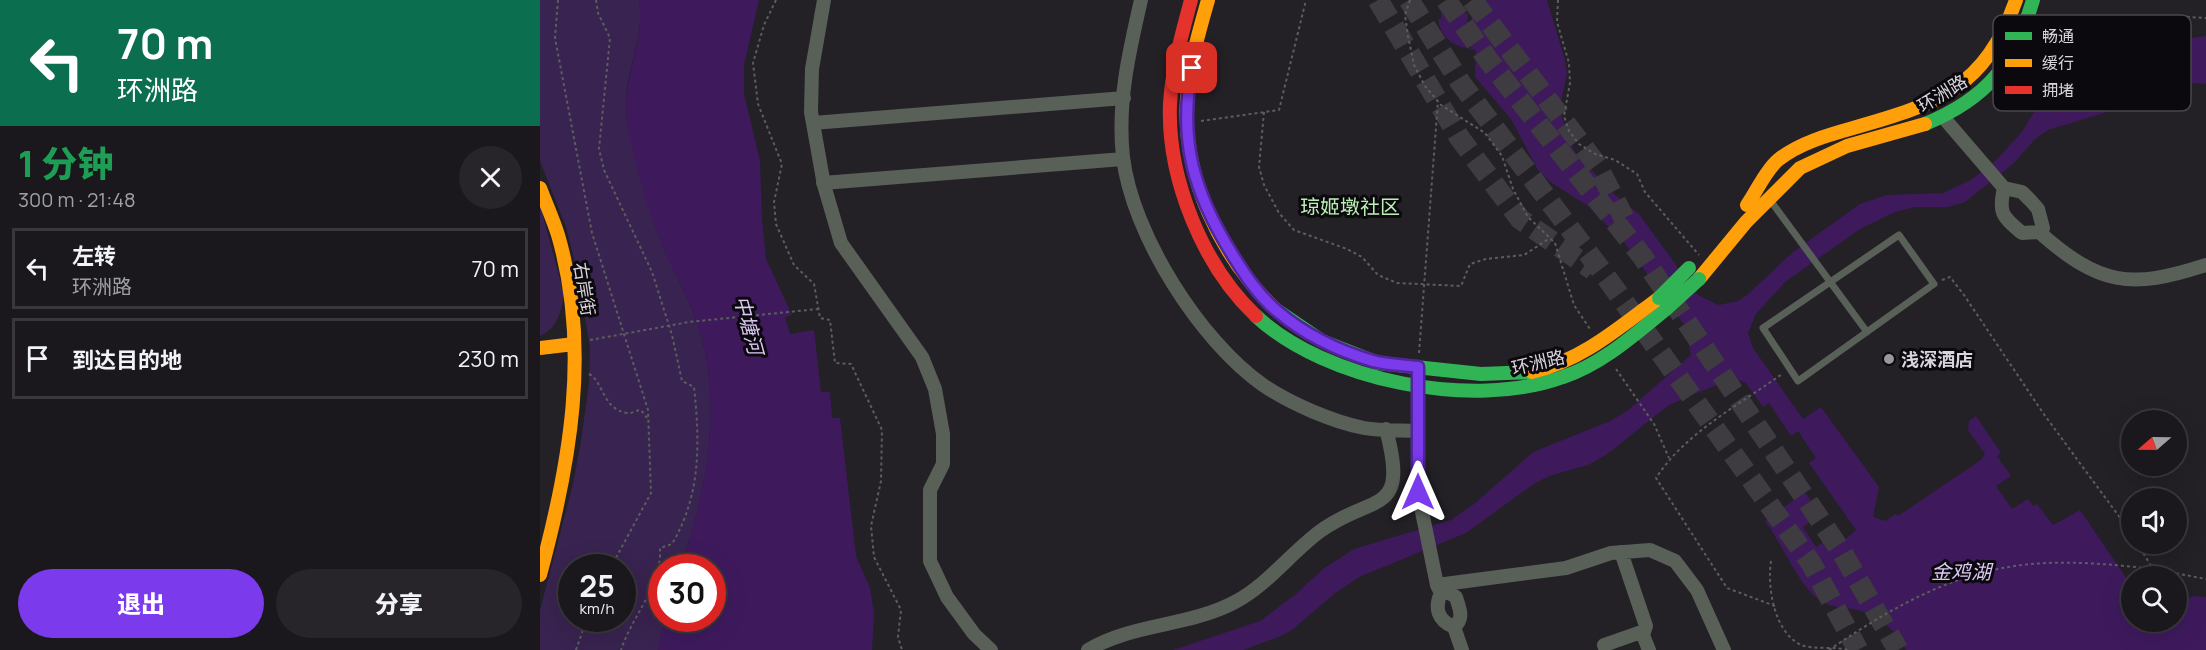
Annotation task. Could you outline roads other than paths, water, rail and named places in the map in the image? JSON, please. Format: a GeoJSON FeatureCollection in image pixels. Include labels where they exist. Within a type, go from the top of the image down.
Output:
{"type":"FeatureCollection","features":[{"type":"Feature","properties":{"kind":"street"},"geometry":{"type":"LineString","coordinates":[[824,0],[812,69],[813,123],[824,183],[842,243],[922,357],[935,389],[943,434],[943,464],[930,490],[930,561],[947,597],[974,634],[991,650]]}},
{"type":"Feature","properties":{"kind":"street"},"geometry":{"type":"LineString","coordinates":[[1141,0],[1126,63],[1121,131],[1123,159],[1127,180],[1163,269],[1197,318],[1229,355],[1264,385],[1307,407],[1364,428],[1418,431]]}},
{"type":"Feature","properties":{"kind":"street","name":"环洲路"},"geometry":{"type":"LineString","coordinates":[[1191,0],[1171,87],[1170,110],[1181,191],[1200,236],[1243,302],[1270,328],[1317,357],[1368,376],[1457,389],[1534,385],[1563,378],[1608,356],[1662,303],[1689,268],[1764,194],[1800,168],[1847,146],[1919,128],[1943,117],[1976,95],[1993,78]]}},
{"type":"Feature","properties":{"kind":"street","name":"环洲路"},"geometry":{"type":"LineString","coordinates":[[1208,0],[1187,91],[1187,142],[1197,186],[1215,228],[1257,292],[1277,311],[1323,341],[1374,362],[1469,373],[1542,370],[1581,355],[1699,279],[1764,194],[1775,161],[1838,130],[1917,110],[1955,90],[1986,60],[1993,50]]}},
{"type":"Feature","properties":{"kind":"street","name":"环洲路"},"geometry":{"type":"LineString","coordinates":[[2011,15],[2016,0]]}},
{"type":"Feature","properties":{"kind":"street","name":"环洲路"},"geometry":{"type":"LineString","coordinates":[[2029,15],[2033,0]]}},
{"type":"Feature","properties":{"kind":"street"},"geometry":{"type":"LineString","coordinates":[[813,123],[1124,98]]}},
{"type":"Feature","properties":{"kind":"street"},"geometry":{"type":"LineString","coordinates":[[1943,117],[2002,186],[2022,192],[2038,209],[2043,228],[2039,232]]}},
{"type":"Feature","properties":{"kind":"street"},"geometry":{"type":"LineString","coordinates":[[824,183],[1123,159]]}},
{"type":"Feature","properties":{"kind":"street"},"geometry":{"type":"LineString","coordinates":[[2002,186],[2000,206],[2002,213],[2022,233],[2039,232],[2071,259],[2111,278],[2142,280],[2206,265]]}},
{"type":"Feature","properties":{"kind":"street","name":"右岸街"},"geometry":{"type":"LineString","coordinates":[[540,188],[553,222],[567,280],[574,344],[571,435],[561,493],[540,575]]}},
{"type":"Feature","properties":{"kind":"street"},"geometry":{"type":"LineString","coordinates":[[540,348],[574,344]]}},
{"type":"Feature","properties":{"kind":"street"},"geometry":{"type":"LineString","coordinates":[[1418,367],[1418,492],[1439,589],[1437,612],[1444,622],[1454,627],[1462,650]]}},
{"type":"Feature","properties":{"kind":"street"},"geometry":{"type":"LineString","coordinates":[[1088,650],[1106,639],[1190,619],[1235,602],[1280,568],[1320,531],[1386,497],[1394,480],[1392,454],[1386,429]]}},
{"type":"Feature","properties":{"kind":"street"},"geometry":{"type":"LineString","coordinates":[[1439,589],[1566,568],[1621,552],[1650,550],[1675,561],[1697,590],[1724,650]]}},
{"type":"Feature","properties":{"kind":"street"},"geometry":{"type":"LineString","coordinates":[[1621,552],[1646,626],[1643,635],[1649,650]]}},
{"type":"Feature","properties":{"kind":"street"},"geometry":{"type":"LineString","coordinates":[[1439,589],[1456,597],[1461,616],[1454,627]]}},
{"type":"Feature","properties":{"kind":"street"},"geometry":{"type":"LineString","coordinates":[[1600,648],[1644,631]]}},
{"type":"Feature","properties":{"kind":"lane"},"geometry":{"type":"LineString","coordinates":[[1764,194],[1867,332]]}},
{"type":"Feature","properties":{"kind":"lane"},"geometry":{"type":"LineString","coordinates":[[1899,235],[1934,284],[1798,381],[1763,328],[1829,282],[1899,235]]}},
{"type":"Feature","properties":{"kind":"water","name":"中塘河"},"geometry":{"type":"Polygon","coordinates":[[[639,0],[759,0],[744,65],[744,94],[760,161],[766,259],[792,315],[785,317],[790,334],[814,330],[821,392],[830,392],[832,418],[840,418],[856,556],[870,588],[874,613],[872,650],[658,650],[662,632],[726,632],[726,554],[685,554],[705,474],[711,411],[709,380],[704,349],[695,318],[654,225],[633,154],[626,105],[640,15],[639,0]]]}},
{"type":"Feature","properties":{"kind":"water","name":"金鸡湖"},"geometry":{"type":"Polygon","coordinates":[[[1485,0],[1547,0],[1565,60],[1567,74],[1561,102],[1562,118],[1574,151],[1613,193],[1639,214],[1698,295],[1719,305],[1738,301],[1747,295],[1793,252],[1860,204],[1887,195],[1943,193],[1971,180],[1996,160],[2022,132],[2035,111],[2108,111],[2048,130],[2035,139],[2013,164],[1965,202],[1948,207],[1915,207],[1895,212],[1860,229],[1785,282],[1756,314],[1748,333],[1753,348],[1803,419],[1821,407],[1879,487],[1873,517],[1886,521],[1895,514],[1898,516],[1981,460],[1985,454],[1968,430],[1969,421],[1976,416],[2001,453],[1997,456],[2011,476],[1996,486],[2012,509],[2028,499],[2033,506],[2037,504],[2053,525],[2080,510],[2121,570],[2121,632],[2187,632],[2187,598],[2193,596],[2206,597],[2206,650],[1906,650],[1892,630],[1872,615],[1822,602],[1804,584],[1765,521],[1805,492],[1820,515],[1803,527],[1816,547],[1834,535],[1842,542],[1856,530],[1809,463],[1816,458],[1798,431],[1791,436],[1769,403],[1763,407],[1746,383],[1733,378],[1669,405],[1606,455],[1588,465],[1552,475],[1535,483],[1466,533],[1359,577],[1334,594],[1292,630],[1281,636],[1243,650],[1173,650],[1260,621],[1296,594],[1323,569],[1354,549],[1451,520],[1474,504],[1533,452],[1610,421],[1627,411],[1691,355],[1685,326],[1624,242],[1588,206],[1549,181],[1538,170],[1511,119],[1475,77],[1476,50],[1470,49],[1472,13],[1485,14],[1485,0]]]}},
{"type":"Feature","properties":{"kind":"water"},"geometry":{"type":"Polygon","coordinates":[[[1441,6],[1456,6],[1456,12],[1468,13],[1466,48],[1451,42],[1444,34],[1438,19],[1441,19],[1441,6]]]}},
{"type":"Feature","properties":{"kind":"water"},"geometry":{"type":"Polygon","coordinates":[[[2206,36],[2206,84],[2191,83],[2191,38],[2206,36]]]}},
{"type":"Feature","properties":{"kind":"tunnel"},"geometry":{"type":"LineString","coordinates":[[1378,0],[1459,137],[1520,219],[1593,270]]}},
{"type":"Feature","properties":{"kind":"tunnel"},"geometry":{"type":"LineString","coordinates":[[1409,0],[1460,82],[1609,281],[1811,563],[1858,650]]}},
{"type":"Feature","properties":{"kind":"tunnel"},"geometry":{"type":"LineString","coordinates":[[1446,0],[1489,61],[1642,256],[1843,554],[1898,650]]}},
{"type":"Feature","properties":{"kind":"tunnel"},"geometry":{"type":"LineString","coordinates":[[1472,0],[1597,165],[1624,218]]}},
{"type":"Feature","properties":{"kind":"place","name":"浅深酒店"},"geometry":{"type":"Point","coordinates":[1889,359]}},
{"type":"Feature","properties":{"kind":"district","name":"琼姬墩社区"},"geometry":{"type":"Point","coordinates":[1350,206]}}]}
